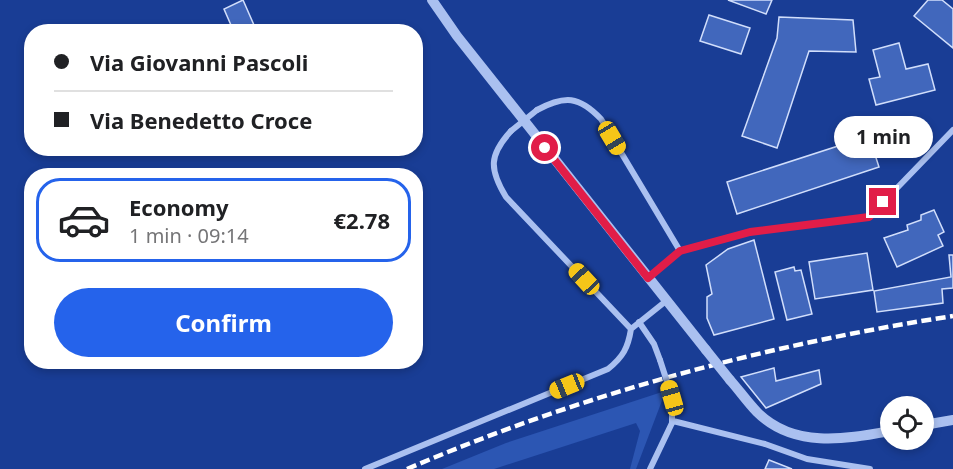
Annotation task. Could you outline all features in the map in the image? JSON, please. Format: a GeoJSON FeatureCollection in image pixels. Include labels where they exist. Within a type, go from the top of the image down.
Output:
{"type":"FeatureCollection","features":[{"type":"Feature","properties":{"kind":"street"},"geometry":{"type":"LineString","coordinates":[[432,0],[457,36],[666,301],[757,412],[786,431],[805,437],[842,440],[880,433]]}},
{"type":"Feature","properties":{"kind":"street"},"geometry":{"type":"LineString","coordinates":[[631,329],[506,197],[499,185],[493,165],[494,155],[511,130],[537,110],[551,102],[572,99],[583,102],[601,119],[680,251]]}},
{"type":"Feature","properties":{"kind":"street"},"geometry":{"type":"LineString","coordinates":[[648,278],[680,251],[750,232],[869,217],[953,130]]}},
{"type":"Feature","properties":{"kind":"street"},"geometry":{"type":"LineString","coordinates":[[365,469],[608,369],[621,359],[628,347],[631,329],[666,301]]}},
{"type":"Feature","properties":{"kind":"street"},"geometry":{"type":"LineString","coordinates":[[639,322],[654,344],[672,398],[673,421],[650,469]]}},
{"type":"Feature","properties":{"kind":"street"},"geometry":{"type":"LineString","coordinates":[[934,423],[953,420]]}},
{"type":"Feature","properties":{"kind":"street"},"geometry":{"type":"LineString","coordinates":[[673,421],[765,444],[807,459],[870,469]]}},
{"type":"Feature","properties":{"kind":"shaded area"},"geometry":{"type":"Polygon","coordinates":[[[662,392],[663,398],[636,469],[630,469],[640,431],[636,423],[494,469],[442,469],[506,443],[662,392]]]}},
{"type":"Feature","properties":{"kind":"building"},"geometry":{"type":"Polygon","coordinates":[[[243,0],[254,24],[231,24],[224,9],[243,0]]]}},
{"type":"Feature","properties":{"kind":"building"},"geometry":{"type":"Polygon","coordinates":[[[728,0],[772,0],[766,14],[728,0]]]}},
{"type":"Feature","properties":{"kind":"building"},"geometry":{"type":"Polygon","coordinates":[[[928,0],[942,0],[953,9],[953,48],[914,16],[928,0]]]}},
{"type":"Feature","properties":{"kind":"building"},"geometry":{"type":"Polygon","coordinates":[[[709,15],[750,28],[741,54],[700,41],[709,15]]]}},
{"type":"Feature","properties":{"kind":"building"},"geometry":{"type":"Polygon","coordinates":[[[779,17],[853,20],[856,52],[809,51],[777,148],[742,136],[777,38],[779,17]]]}},
{"type":"Feature","properties":{"kind":"building"},"geometry":{"type":"Polygon","coordinates":[[[899,43],[906,69],[928,64],[935,90],[876,105],[869,79],[880,77],[873,50],[899,43]]]}},
{"type":"Feature","properties":{"kind":"building"},"geometry":{"type":"Polygon","coordinates":[[[869,136],[879,167],[737,214],[727,182],[869,136]]]}},
{"type":"Feature","properties":{"kind":"building"},"geometry":{"type":"Polygon","coordinates":[[[934,210],[944,232],[938,235],[943,246],[897,267],[884,238],[908,230],[907,225],[921,220],[921,215],[934,210]]]}},
{"type":"Feature","properties":{"kind":"building"},"geometry":{"type":"Polygon","coordinates":[[[754,240],[774,319],[714,335],[707,318],[707,297],[712,294],[706,265],[728,249],[754,240]]]}},
{"type":"Feature","properties":{"kind":"building"},"geometry":{"type":"Polygon","coordinates":[[[867,253],[873,290],[815,299],[809,262],[867,253]]]}},
{"type":"Feature","properties":{"kind":"building"},"geometry":{"type":"Polygon","coordinates":[[[949,255],[953,255],[953,288],[942,289],[943,303],[877,312],[874,291],[951,277],[949,255]]]}},
{"type":"Feature","properties":{"kind":"building"},"geometry":{"type":"Polygon","coordinates":[[[794,267],[795,271],[801,270],[812,314],[787,320],[775,272],[794,267]]]}},
{"type":"Feature","properties":{"kind":"building"},"geometry":{"type":"Polygon","coordinates":[[[774,368],[776,381],[819,370],[821,384],[766,408],[741,377],[774,368]]]}},
{"type":"Feature","properties":{"kind":"building"},"geometry":{"type":"Polygon","coordinates":[[[769,460],[792,469],[765,469],[769,460]]]}},
{"type":"Feature","properties":{"kind":"railway"},"geometry":{"type":"LineString","coordinates":[[407,469],[540,418],[675,375],[813,342],[953,316]]}},
{"type":"Feature","properties":{"kind":"route"},"geometry":{"type":"LineString","coordinates":[[545,148],[648,278],[680,251],[750,232],[869,217],[883,202]]}}]}
